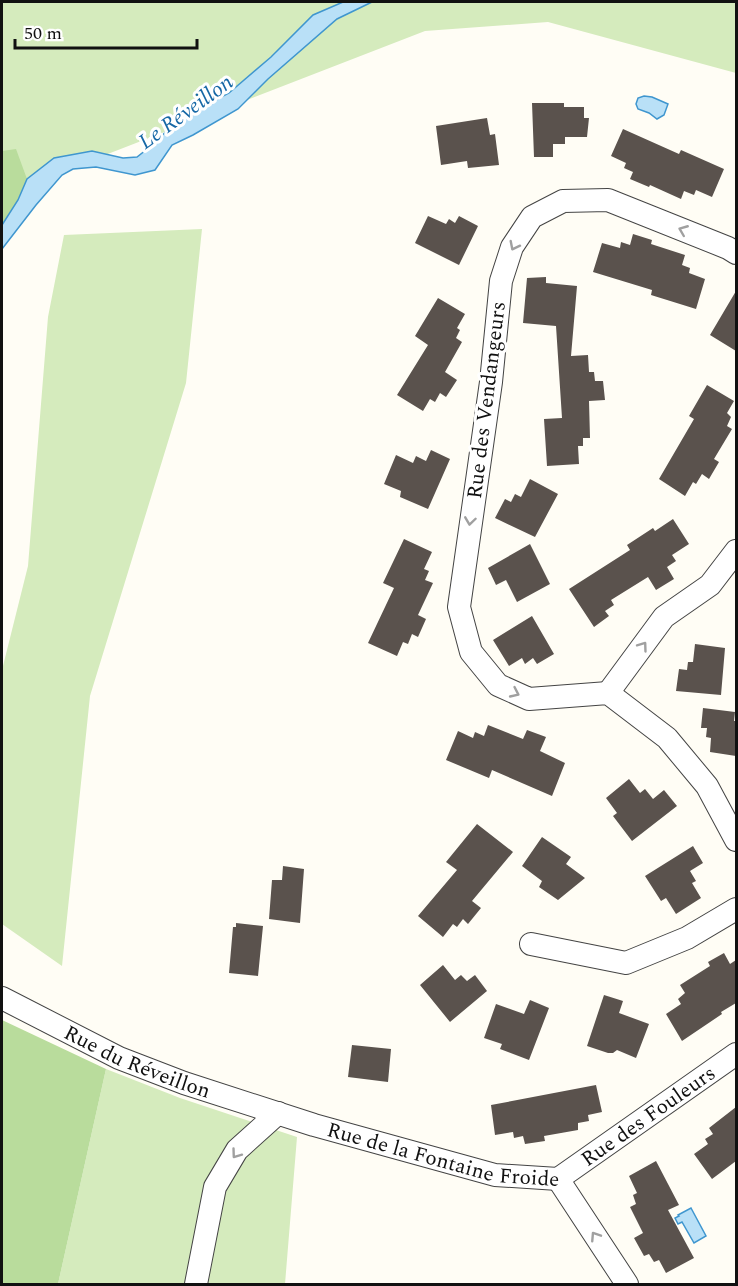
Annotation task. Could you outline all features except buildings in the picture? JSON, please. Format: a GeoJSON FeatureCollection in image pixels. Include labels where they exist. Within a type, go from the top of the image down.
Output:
{"type":"FeatureCollection","features":[{"type":"Feature","properties":{"kind":"street","name":"Rue des Vendangeurs"},"geometry":{"type":"LineString","coordinates":[[608,693],[529,699],[498,685],[471,652],[459,607],[491,382],[501,281],[512,247],[532,217],[563,201],[608,200],[736,253]]}},
{"type":"Feature","properties":{"kind":"street"},"geometry":{"type":"LineString","coordinates":[[736,551],[710,585],[664,617],[608,693],[667,738],[706,786],[736,840]]}},
{"type":"Feature","properties":{"kind":"street"},"geometry":{"type":"LineString","coordinates":[[531,944],[626,963],[687,938],[736,909]]}},
{"type":"Feature","properties":{"kind":"street","name":"Rue du Réveillon"},"geometry":{"type":"LineString","coordinates":[[2,998],[119,1058],[184,1083],[278,1113]]}},
{"type":"Feature","properties":{"kind":"street","name":"Rue des Fouleurs"},"geometry":{"type":"LineString","coordinates":[[558,1179],[736,1054]]}},
{"type":"Feature","properties":{"kind":"street"},"geometry":{"type":"LineString","coordinates":[[196,1284],[215,1187],[237,1150],[278,1113]]}},
{"type":"Feature","properties":{"kind":"street","name":"Rue de la Fontaine Froide"},"geometry":{"type":"LineString","coordinates":[[278,1113],[495,1175],[558,1179],[627,1284]]}},
{"type":"Feature","properties":{"kind":"green space"},"geometry":{"type":"Polygon","coordinates":[[[2,2],[736,2],[736,73],[548,22],[425,31],[2,195],[2,2]]]}},
{"type":"Feature","properties":{"kind":"green space"},"geometry":{"type":"Polygon","coordinates":[[[16,149],[27,179],[18,200],[2,225],[2,151],[16,149]]]}},
{"type":"Feature","properties":{"kind":"green space"},"geometry":{"type":"Polygon","coordinates":[[[202,229],[186,383],[90,696],[62,966],[2,924],[2,670],[28,566],[48,317],[64,235],[202,229]]]}},
{"type":"Feature","properties":{"kind":"green space"},"geometry":{"type":"Polygon","coordinates":[[[2,1020],[106,1069],[58,1284],[2,1284],[2,1020]]]}},
{"type":"Feature","properties":{"kind":"green space"},"geometry":{"type":"Polygon","coordinates":[[[106,1069],[180,1098],[297,1137],[285,1284],[58,1284],[106,1069]]]}},
{"type":"Feature","properties":{"kind":"water"},"geometry":{"type":"Polygon","coordinates":[[[343,2],[372,2],[337,19],[268,79],[238,109],[172,145],[155,170],[135,175],[96,167],[73,169],[62,175],[2,249],[2,225],[18,200],[27,179],[54,158],[92,151],[123,158],[137,157],[156,142],[175,122],[229,93],[271,57],[313,15],[343,2]]]}},
{"type":"Feature","properties":{"kind":"water"},"geometry":{"type":"Polygon","coordinates":[[[644,96],[668,104],[664,115],[657,119],[638,109],[636,104],[638,98],[644,96]]]}},
{"type":"Feature","properties":{"kind":"water"},"geometry":{"type":"Polygon","coordinates":[[[691,1208],[706,1236],[694,1243],[682,1222],[678,1224],[675,1218],[691,1208]]]}},
{"type":"Feature","properties":{"kind":"water label","name":"Le Réveillon"},"geometry":{"type":"Point","coordinates":[185,111]}}]}
